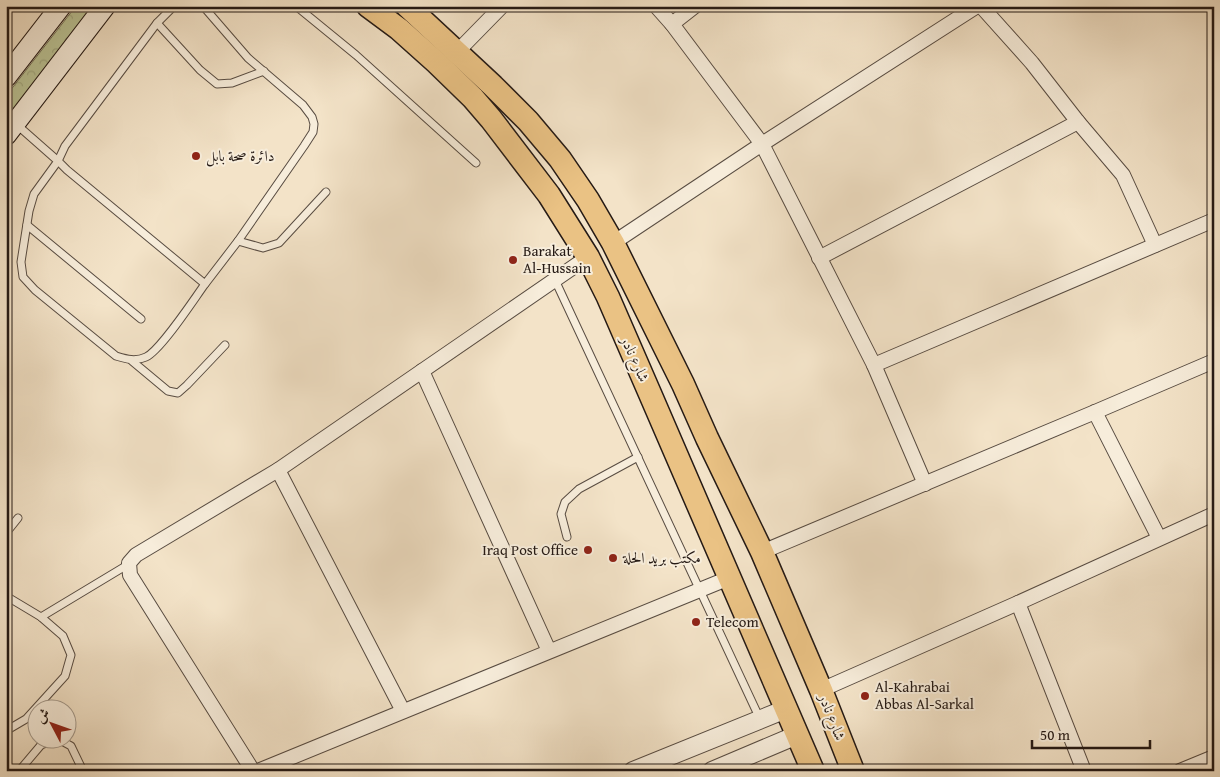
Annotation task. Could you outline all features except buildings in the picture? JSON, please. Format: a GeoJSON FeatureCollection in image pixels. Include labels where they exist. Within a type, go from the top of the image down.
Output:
{"type":"FeatureCollection","features":[{"type":"Feature","properties":{"kind":"main road"},"geometry":{"type":"LineString","coordinates":[[6,77],[61,6]]}},
{"type":"Feature","properties":{"kind":"main road"},"geometry":{"type":"LineString","coordinates":[[11,129],[105,6]]}},
{"type":"Feature","properties":{"kind":"main road","name":"شارع نادر"},"geometry":{"type":"LineString","coordinates":[[368,6],[399,29],[473,98],[549,195],[588,257],[608,297],[813,771]]}},
{"type":"Feature","properties":{"kind":"main road","name":"شارع نادر"},"geometry":{"type":"LineString","coordinates":[[407,6],[528,121],[560,159],[588,200],[612,243],[683,384],[762,552],[821,690],[853,771]]}},
{"type":"Feature","properties":{"kind":"main road"},"geometry":{"type":"LineString","coordinates":[[651,396],[666,398],[673,395],[683,384]]}},
{"type":"Feature","properties":{"kind":"main road"},"geometry":{"type":"LineString","coordinates":[[675,453],[685,442],[692,439],[707,438]]}},
{"type":"Feature","properties":{"kind":"street"},"geometry":{"type":"LineString","coordinates":[[457,52],[502,6]]}},
{"type":"Feature","properties":{"kind":"street"},"geometry":{"type":"LineString","coordinates":[[656,6],[672,24],[762,144],[874,366],[924,484]]}},
{"type":"Feature","properties":{"kind":"street"},"geometry":{"type":"LineString","coordinates":[[672,24],[695,6]]}},
{"type":"Feature","properties":{"kind":"street"},"geometry":{"type":"LineString","coordinates":[[612,243],[762,144],[979,6],[1032,63],[1078,122],[1123,175],[1155,246]]}},
{"type":"Feature","properties":{"kind":"street"},"geometry":{"type":"LineString","coordinates":[[819,258],[1078,122]]}},
{"type":"Feature","properties":{"kind":"street"},"geometry":{"type":"LineString","coordinates":[[874,366],[1214,220]]}},
{"type":"Feature","properties":{"kind":"street"},"geometry":{"type":"LineString","coordinates":[[253,771],[130,574],[129,563],[136,555],[278,470],[588,257]]}},
{"type":"Feature","properties":{"kind":"street"},"geometry":{"type":"LineString","coordinates":[[762,552],[1214,360]]}},
{"type":"Feature","properties":{"kind":"street"},"geometry":{"type":"LineString","coordinates":[[422,371],[549,651]]}},
{"type":"Feature","properties":{"kind":"street"},"geometry":{"type":"LineString","coordinates":[[1095,412],[1159,538]]}},
{"type":"Feature","properties":{"kind":"street"},"geometry":{"type":"LineString","coordinates":[[278,470],[403,710]]}},
{"type":"Feature","properties":{"kind":"street"},"geometry":{"type":"LineString","coordinates":[[821,690],[1214,514]]}},
{"type":"Feature","properties":{"kind":"street"},"geometry":{"type":"LineString","coordinates":[[258,771],[729,578]]}},
{"type":"Feature","properties":{"kind":"street"},"geometry":{"type":"LineString","coordinates":[[1018,603],[1084,771]]}},
{"type":"Feature","properties":{"kind":"street"},"geometry":{"type":"LineString","coordinates":[[632,771],[786,708]]}},
{"type":"Feature","properties":{"kind":"street"},"geometry":{"type":"LineString","coordinates":[[757,720],[763,734],[764,744],[761,750]]}},
{"type":"Feature","properties":{"kind":"street"},"geometry":{"type":"LineString","coordinates":[[712,771],[797,735]]}},
{"type":"Feature","properties":{"kind":"street"},"geometry":{"type":"LineString","coordinates":[[1180,771],[1214,757]]}},
{"type":"Feature","properties":{"kind":"lane"},"geometry":{"type":"LineString","coordinates":[[174,6],[157,23],[65,146],[58,160],[34,194],[29,210],[21,262],[23,277],[116,356],[132,361],[168,392],[178,393],[187,386],[225,345]]}},
{"type":"Feature","properties":{"kind":"lane"},"geometry":{"type":"LineString","coordinates":[[132,361],[147,357],[161,344],[238,241],[313,132],[314,124],[312,117],[303,105],[248,58],[203,6]]}},
{"type":"Feature","properties":{"kind":"lane"},"geometry":{"type":"LineString","coordinates":[[296,6],[356,56],[476,163]]}},
{"type":"Feature","properties":{"kind":"lane"},"geometry":{"type":"LineString","coordinates":[[157,23],[200,70],[217,84],[232,83],[264,71]]}},
{"type":"Feature","properties":{"kind":"lane"},"geometry":{"type":"LineString","coordinates":[[11,129],[58,160],[67,170],[205,284]]}},
{"type":"Feature","properties":{"kind":"lane"},"geometry":{"type":"LineString","coordinates":[[238,241],[263,248],[279,243],[326,192]]}},
{"type":"Feature","properties":{"kind":"lane"},"geometry":{"type":"LineString","coordinates":[[27,225],[141,319]]}},
{"type":"Feature","properties":{"kind":"lane"},"geometry":{"type":"LineString","coordinates":[[554,280],[638,457],[757,720]]}},
{"type":"Feature","properties":{"kind":"lane"},"geometry":{"type":"LineString","coordinates":[[567,537],[561,514],[565,502],[579,489],[638,457]]}},
{"type":"Feature","properties":{"kind":"lane"},"geometry":{"type":"LineString","coordinates":[[6,533],[18,518]]}},
{"type":"Feature","properties":{"kind":"lane"},"geometry":{"type":"LineString","coordinates":[[42,617],[129,563]]}},
{"type":"Feature","properties":{"kind":"lane"},"geometry":{"type":"LineString","coordinates":[[6,596],[42,617],[63,636],[70,656],[65,676],[26,719],[6,729]]}},
{"type":"Feature","properties":{"kind":"lane"},"geometry":{"type":"LineString","coordinates":[[19,771],[37,750]]}},
{"type":"Feature","properties":{"kind":"lane"},"geometry":{"type":"LineString","coordinates":[[73,750],[82,771]]}},
{"type":"Feature","properties":{"kind":"green space"},"geometry":{"type":"Polygon","coordinates":[[[76,6],[98,6],[6,124],[6,96],[76,6]]]}},
{"type":"Feature","properties":{"kind":"place","name":"دائرة صحة بابل"},"geometry":{"type":"Point","coordinates":[196,156]}},
{"type":"Feature","properties":{"kind":"place","name":"Barakat Al-Hussain"},"geometry":{"type":"Point","coordinates":[513,260]}},
{"type":"Feature","properties":{"kind":"place","name":"Iraq Post Office"},"geometry":{"type":"Point","coordinates":[588,550]}},
{"type":"Feature","properties":{"kind":"place","name":"مكتب بريد الحلة"},"geometry":{"type":"Point","coordinates":[613,558]}},
{"type":"Feature","properties":{"kind":"place","name":"Telecom"},"geometry":{"type":"Point","coordinates":[696,622]}},
{"type":"Feature","properties":{"kind":"place","name":"Al-Kahrabai Abbas Al-Sarkal"},"geometry":{"type":"Point","coordinates":[865,696]}}]}
